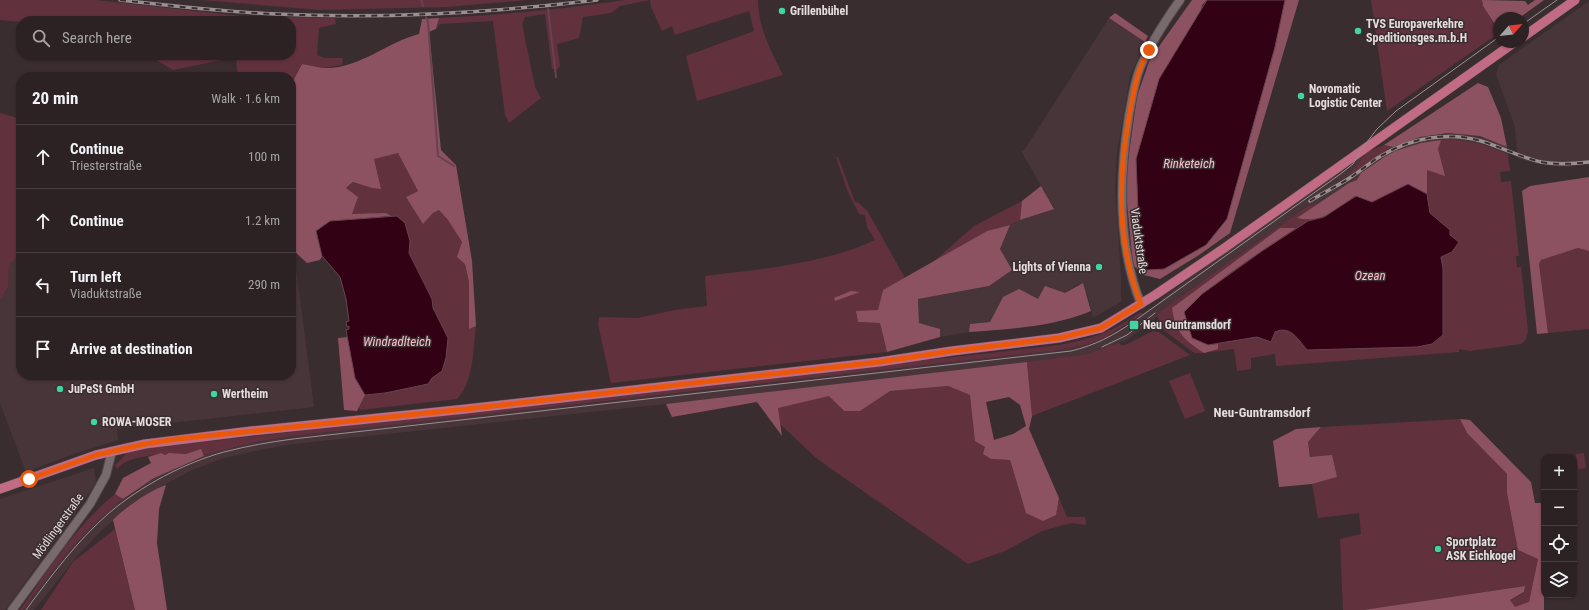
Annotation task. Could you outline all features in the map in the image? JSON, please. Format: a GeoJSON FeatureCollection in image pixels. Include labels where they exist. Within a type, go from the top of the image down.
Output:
{"type":"FeatureCollection","features":[{"type":"Feature","properties":{"kind":"main road"},"geometry":{"type":"LineString","coordinates":[[1529,32],[1575,0]]}},
{"type":"Feature","properties":{"kind":"main road"},"geometry":{"type":"LineString","coordinates":[[0,489],[96,455],[177,439],[482,408],[879,362],[952,351],[1059,338],[1101,328],[1141,304],[1223,249],[1507,48]]}},
{"type":"Feature","properties":{"kind":"street","name":"Viaduktstraße"},"geometry":{"type":"LineString","coordinates":[[1141,304],[1130,272],[1122,203],[1122,170],[1126,135],[1133,90],[1140,69],[1149,50],[1180,0]]}},
{"type":"Feature","properties":{"kind":"street","name":"Mödlingerstraße"},"geometry":{"type":"LineString","coordinates":[[12,610],[90,504],[106,475],[112,451]]}},
{"type":"Feature","properties":{"kind":"shaded area"},"geometry":{"type":"Polygon","coordinates":[[[0,0],[96,0],[241,16],[16,16],[16,22],[0,20],[0,0]]]}},
{"type":"Feature","properties":{"kind":"shaded area"},"geometry":{"type":"Polygon","coordinates":[[[201,0],[527,0],[447,7],[320,10],[201,0]]]}},
{"type":"Feature","properties":{"kind":"shaded area"},"geometry":{"type":"Polygon","coordinates":[[[625,0],[650,0],[620,6],[611,13],[583,17],[579,38],[557,44],[560,66],[557,70],[552,69],[545,14],[525,17],[522,24],[535,87],[541,98],[509,123],[505,115],[493,21],[440,24],[436,29],[439,18],[532,11],[625,0]]]}},
{"type":"Feature","properties":{"kind":"shaded area"},"geometry":{"type":"Polygon","coordinates":[[[650,0],[758,0],[760,20],[763,29],[783,75],[697,101],[686,56],[754,31],[749,11],[675,35],[672,26],[662,31],[651,7],[650,0]]]}},
{"type":"Feature","properties":{"kind":"shaded area"},"geometry":{"type":"Polygon","coordinates":[[[1192,0],[1207,0],[1202,5],[1164,269],[1206,245],[1227,219],[1275,47],[1285,0],[1299,0],[1230,233],[1199,255],[1160,279],[1144,275],[1133,265],[1125,182],[1137,96],[1150,59],[1192,0]]]}},
{"type":"Feature","properties":{"kind":"shaded area"},"geometry":{"type":"Polygon","coordinates":[[[1371,0],[1482,0],[1483,6],[1493,23],[1493,37],[1387,111],[1371,0]]]}},
{"type":"Feature","properties":{"kind":"shaded area"},"geometry":{"type":"Polygon","coordinates":[[[1482,0],[1525,1],[1528,5],[1535,0],[1544,0],[1527,12],[1493,12],[1493,22],[1483,6],[1482,0]]]}},
{"type":"Feature","properties":{"kind":"shaded area"},"geometry":{"type":"Polygon","coordinates":[[[1589,1],[1589,164],[1569,167],[1553,166],[1518,158],[1515,127],[1496,74],[1499,65],[1523,48],[1529,48],[1529,44],[1589,1]]]}},
{"type":"Feature","properties":{"kind":"shaded area"},"geometry":{"type":"Polygon","coordinates":[[[1115,13],[1148,36],[1145,42],[1109,18],[1115,13]]]}},
{"type":"Feature","properties":{"kind":"shaded area"},"geometry":{"type":"Polygon","coordinates":[[[296,17],[335,18],[336,24],[319,28],[317,55],[325,58],[343,58],[342,65],[324,68],[302,64],[296,75],[296,72],[238,72],[236,60],[296,60],[296,17]]]}},
{"type":"Feature","properties":{"kind":"shaded area"},"geometry":{"type":"Polygon","coordinates":[[[439,18],[436,29],[429,32],[441,150],[456,165],[472,261],[476,326],[469,329],[469,282],[465,264],[457,257],[462,242],[448,220],[439,210],[433,213],[423,224],[406,197],[418,191],[398,153],[374,159],[381,189],[372,188],[353,182],[346,188],[358,197],[352,214],[386,213],[391,216],[330,221],[316,231],[322,256],[320,260],[307,263],[296,253],[296,75],[302,64],[323,68],[348,65],[395,43],[419,34],[422,19],[439,18]]]}},
{"type":"Feature","properties":{"kind":"shaded area"},"geometry":{"type":"Polygon","coordinates":[[[1109,18],[1145,42],[1130,76],[1117,153],[1115,185],[1121,302],[1093,318],[1088,296],[1078,284],[1065,293],[1038,299],[1003,297],[990,322],[970,324],[969,332],[940,337],[939,329],[919,323],[918,299],[989,286],[1000,249],[1010,225],[1054,208],[1021,151],[1025,149],[1109,18]]]}},
{"type":"Feature","properties":{"kind":"shaded area"},"geometry":{"type":"Polygon","coordinates":[[[156,60],[221,60],[173,70],[156,60]]]}},
{"type":"Feature","properties":{"kind":"shaded area"},"geometry":{"type":"Polygon","coordinates":[[[1478,83],[1488,87],[1501,118],[1507,147],[1480,136],[1448,133],[1420,137],[1393,147],[1384,145],[1478,83]]]}},
{"type":"Feature","properties":{"kind":"shaded area"},"geometry":{"type":"Polygon","coordinates":[[[0,113],[16,118],[16,259],[9,265],[8,287],[0,300],[0,113]]]}},
{"type":"Feature","properties":{"kind":"shaded area"},"geometry":{"type":"Polygon","coordinates":[[[1448,133],[1479,136],[1507,147],[1508,154],[1478,143],[1449,139],[1421,143],[1395,151],[1362,173],[1353,183],[1349,183],[1324,201],[1306,207],[1169,305],[1152,321],[1124,342],[1123,341],[1107,348],[1087,354],[1062,358],[739,396],[294,444],[224,458],[192,470],[160,487],[130,506],[102,530],[78,555],[34,610],[23,610],[47,576],[70,548],[108,510],[154,478],[204,455],[256,442],[293,436],[1060,350],[1084,345],[1114,333],[1132,321],[1367,152],[1350,174],[1380,154],[1406,141],[1420,137],[1448,133]]]}},
{"type":"Feature","properties":{"kind":"shaded area"},"geometry":{"type":"Polygon","coordinates":[[[1449,139],[1478,143],[1508,154],[1510,171],[1500,172],[1501,182],[1511,181],[1519,256],[1516,256],[1517,267],[1521,267],[1528,331],[1525,341],[1521,344],[1470,351],[1459,349],[1459,352],[1276,366],[1275,354],[1251,358],[1251,369],[1237,371],[1234,349],[1194,353],[1161,328],[1157,315],[1306,207],[1324,201],[1355,180],[1365,170],[1383,158],[1399,150],[1415,145],[1449,139]]]}},
{"type":"Feature","properties":{"kind":"shaded area"},"geometry":{"type":"Polygon","coordinates":[[[1441,140],[1438,149],[1445,176],[1427,170],[1427,194],[1408,184],[1372,202],[1355,196],[1335,210],[1321,217],[1314,219],[1297,218],[1349,183],[1357,180],[1361,173],[1395,151],[1421,143],[1441,140]]]}},
{"type":"Feature","properties":{"kind":"shaded area"},"geometry":{"type":"Polygon","coordinates":[[[1384,145],[1393,147],[1348,176],[1367,152],[1384,145]]]}},
{"type":"Feature","properties":{"kind":"shaded area"},"geometry":{"type":"Polygon","coordinates":[[[398,153],[418,191],[406,197],[423,223],[433,213],[439,210],[448,220],[462,242],[469,282],[469,329],[476,326],[472,365],[467,383],[463,392],[457,399],[360,410],[359,407],[365,395],[385,393],[428,384],[432,378],[442,371],[448,338],[433,308],[432,299],[409,253],[410,241],[397,216],[391,216],[386,213],[352,215],[346,189],[353,182],[372,188],[374,158],[398,153]]]}},
{"type":"Feature","properties":{"kind":"shaded area"},"geometry":{"type":"Polygon","coordinates":[[[836,157],[838,157],[855,202],[859,203],[868,212],[905,278],[883,290],[878,311],[856,311],[858,322],[880,323],[887,352],[611,383],[598,324],[599,317],[637,318],[675,310],[707,306],[705,276],[770,268],[813,260],[835,255],[875,240],[867,227],[865,215],[859,214],[848,192],[836,157]]]}},
{"type":"Feature","properties":{"kind":"shaded area"},"geometry":{"type":"Polygon","coordinates":[[[1589,177],[1589,251],[1578,248],[1541,260],[1539,264],[1548,333],[1537,334],[1522,191],[1530,186],[1589,177]]]}},
{"type":"Feature","properties":{"kind":"shaded area"},"geometry":{"type":"Polygon","coordinates":[[[1041,186],[1054,209],[1020,220],[1022,201],[1041,186]]]}},
{"type":"Feature","properties":{"kind":"shaded area"},"geometry":{"type":"Polygon","coordinates":[[[1022,201],[1020,220],[1010,225],[987,231],[932,263],[974,226],[1022,201]]]}},
{"type":"Feature","properties":{"kind":"shaded area"},"geometry":{"type":"Polygon","coordinates":[[[1010,225],[1000,249],[1012,270],[989,286],[918,299],[919,323],[940,329],[940,337],[887,352],[880,323],[858,322],[856,311],[878,310],[883,290],[987,231],[1010,225]]]}},
{"type":"Feature","properties":{"kind":"shaded area"},"geometry":{"type":"Polygon","coordinates":[[[1280,228],[1296,228],[1252,257],[1224,278],[1184,312],[1208,345],[1218,344],[1218,349],[1204,353],[1191,344],[1182,335],[1175,323],[1172,308],[1280,228]]]}},
{"type":"Feature","properties":{"kind":"shaded area"},"geometry":{"type":"Polygon","coordinates":[[[1578,248],[1589,251],[1589,329],[1548,333],[1539,264],[1541,260],[1578,248]]]}},
{"type":"Feature","properties":{"kind":"shaded area"},"geometry":{"type":"Polygon","coordinates":[[[16,259],[16,380],[296,380],[296,268],[314,407],[117,429],[118,440],[71,455],[26,472],[0,403],[0,300],[8,287],[9,265],[16,259]]]}},
{"type":"Feature","properties":{"kind":"shaded area"},"geometry":{"type":"Polygon","coordinates":[[[1083,283],[1091,311],[1062,321],[1046,324],[969,332],[970,324],[990,322],[1003,297],[1019,289],[1038,299],[1045,286],[1065,293],[1083,283]]]}},
{"type":"Feature","properties":{"kind":"shaded area"},"geometry":{"type":"Polygon","coordinates":[[[851,291],[860,292],[835,301],[834,298],[851,291]]]}},
{"type":"Feature","properties":{"kind":"shaded area"},"geometry":{"type":"Polygon","coordinates":[[[1141,312],[1142,314],[1105,338],[1084,345],[1060,350],[293,436],[256,442],[204,455],[201,450],[186,454],[169,453],[165,455],[161,453],[132,460],[117,469],[115,465],[128,452],[150,448],[1059,345],[1093,337],[1121,325],[1141,312]]]}},
{"type":"Feature","properties":{"kind":"shaded area"},"geometry":{"type":"Polygon","coordinates":[[[1153,331],[1159,332],[1190,355],[1032,416],[1027,362],[1087,354],[1119,343],[1121,345],[1125,345],[1153,331]]]}},
{"type":"Feature","properties":{"kind":"shaded area"},"geometry":{"type":"Polygon","coordinates":[[[348,337],[355,378],[365,395],[357,411],[344,410],[338,338],[348,337]]]}},
{"type":"Feature","properties":{"kind":"shaded area"},"geometry":{"type":"Polygon","coordinates":[[[1027,362],[1032,416],[1029,429],[1059,498],[1056,515],[1043,521],[1026,513],[1010,460],[991,459],[983,454],[985,447],[975,441],[970,395],[948,386],[890,391],[860,411],[844,411],[829,396],[778,408],[782,436],[757,402],[672,417],[666,404],[1027,362]],[[1009,397],[986,402],[994,440],[1013,434],[1026,426],[1020,405],[1009,397]]]}},
{"type":"Feature","properties":{"kind":"shaded area"},"geometry":{"type":"Polygon","coordinates":[[[1190,373],[1205,411],[1185,419],[1169,381],[1190,373]]]}},
{"type":"Feature","properties":{"kind":"shaded area"},"geometry":{"type":"Polygon","coordinates":[[[948,386],[970,395],[985,448],[991,459],[1010,460],[1026,513],[1056,515],[1059,498],[1067,517],[1085,517],[1086,525],[1071,523],[1042,531],[1005,551],[968,564],[815,457],[780,424],[777,408],[829,395],[843,411],[860,411],[890,391],[948,386]]]}},
{"type":"Feature","properties":{"kind":"shaded area"},"geometry":{"type":"Polygon","coordinates":[[[1460,419],[1467,433],[1507,474],[1507,493],[1518,550],[1538,559],[1529,603],[1515,608],[1510,600],[1524,593],[1524,586],[1363,610],[1343,610],[1340,539],[1361,534],[1359,513],[1318,518],[1312,484],[1337,477],[1311,458],[1308,442],[1321,427],[1460,419]]]}},
{"type":"Feature","properties":{"kind":"shaded area"},"geometry":{"type":"Polygon","coordinates":[[[1460,419],[1470,420],[1531,482],[1535,503],[1541,503],[1541,598],[1544,598],[1544,610],[1363,610],[1525,586],[1524,592],[1510,600],[1515,607],[1529,602],[1538,559],[1518,550],[1507,493],[1507,474],[1467,433],[1460,419]]]}},
{"type":"Feature","properties":{"kind":"shaded area"},"geometry":{"type":"Polygon","coordinates":[[[1321,427],[1308,442],[1310,457],[1332,455],[1337,477],[1312,484],[1279,487],[1273,441],[1296,429],[1321,427]]]}},
{"type":"Feature","properties":{"kind":"shaded area"},"geometry":{"type":"Polygon","coordinates":[[[201,449],[204,456],[154,478],[123,499],[115,494],[123,478],[151,463],[148,457],[161,453],[165,455],[169,453],[186,454],[201,449]]]}},
{"type":"Feature","properties":{"kind":"shaded area"},"geometry":{"type":"Polygon","coordinates":[[[1584,453],[1586,468],[1578,469],[1576,454],[1584,453]]]}},
{"type":"Feature","properties":{"kind":"shaded area"},"geometry":{"type":"Polygon","coordinates":[[[94,468],[96,482],[90,492],[5,610],[0,610],[0,499],[94,468]]]}},
{"type":"Feature","properties":{"kind":"shaded area"},"geometry":{"type":"Polygon","coordinates":[[[166,485],[159,509],[157,543],[167,610],[135,610],[113,520],[138,500],[166,485]]]}},
{"type":"Feature","properties":{"kind":"shaded area"},"geometry":{"type":"Polygon","coordinates":[[[115,494],[123,499],[81,537],[45,580],[23,610],[20,610],[75,534],[87,520],[115,494]]]}},
{"type":"Feature","properties":{"kind":"shaded area"},"geometry":{"type":"Polygon","coordinates":[[[115,529],[135,610],[41,610],[73,562],[115,529]]]}},
{"type":"Feature","properties":{"kind":"water","name":"Rinketeich"},"geometry":{"type":"Polygon","coordinates":[[[1207,0],[1285,0],[1275,47],[1227,219],[1206,245],[1164,269],[1147,270],[1140,262],[1136,159],[1159,79],[1207,0]]]}},
{"type":"Feature","properties":{"kind":"water","name":"Ozean"},"geometry":{"type":"Polygon","coordinates":[[[1408,184],[1427,194],[1430,213],[1450,230],[1450,235],[1459,242],[1452,252],[1441,257],[1443,269],[1443,335],[1432,344],[1417,347],[1307,350],[1293,334],[1285,330],[1275,332],[1271,342],[1257,337],[1208,345],[1192,338],[1184,312],[1202,294],[1262,251],[1308,221],[1324,217],[1356,196],[1372,202],[1408,184]]]}},
{"type":"Feature","properties":{"kind":"water","name":"Windradlteich"},"geometry":{"type":"Polygon","coordinates":[[[397,216],[405,223],[410,241],[409,253],[432,299],[433,308],[448,338],[446,358],[442,371],[432,378],[428,384],[385,393],[365,395],[355,378],[346,330],[349,329],[349,326],[347,327],[346,322],[349,321],[346,299],[340,277],[322,256],[316,231],[330,221],[397,216]]]}},
{"type":"Feature","properties":{"kind":"waterway"},"geometry":{"type":"LineString","coordinates":[[421,0],[423,6]]}},
{"type":"Feature","properties":{"kind":"waterway"},"geometry":{"type":"LineString","coordinates":[[548,9],[556,77]]}},
{"type":"Feature","properties":{"kind":"waterway"},"geometry":{"type":"LineString","coordinates":[[426,17],[428,22],[438,156],[454,166]]}},
{"type":"Feature","properties":{"kind":"tram line"},"geometry":{"type":"LineString","coordinates":[[1529,20],[1557,0]]}},
{"type":"Feature","properties":{"kind":"tram line"},"geometry":{"type":"LineString","coordinates":[[26,610],[75,547],[97,524],[121,503],[178,469],[224,452],[258,444],[293,439],[1071,351],[1096,343],[1111,336],[1133,322],[1339,175],[1353,164],[1361,150],[1377,129],[1396,111],[1493,41]]}},
{"type":"Feature","properties":{"kind":"tram line"},"geometry":{"type":"LineString","coordinates":[[1102,347],[1127,335],[1155,313]]}},
{"type":"Feature","properties":{"kind":"railway"},"geometry":{"type":"LineString","coordinates":[[120,0],[237,12],[356,16],[436,14],[557,5],[597,0]]}},
{"type":"Feature","properties":{"kind":"railway"},"geometry":{"type":"LineString","coordinates":[[1310,201],[1349,179],[1374,160],[1392,150],[1430,138],[1468,138],[1488,143],[1533,160],[1547,163],[1565,164],[1589,162]]}},
{"type":"Feature","properties":{"kind":"place","name":"Grillenbühel"},"geometry":{"type":"Point","coordinates":[782,11]}},
{"type":"Feature","properties":{"kind":"place","name":"TVS Europaverkehre Speditionsges.m.b.H"},"geometry":{"type":"Point","coordinates":[1358,31]}},
{"type":"Feature","properties":{"kind":"place","name":"Novomatic Logistic Center"},"geometry":{"type":"Point","coordinates":[1301,96]}},
{"type":"Feature","properties":{"kind":"place","name":"Lights of Vienna"},"geometry":{"type":"Point","coordinates":[1099,267]}},
{"type":"Feature","properties":{"kind":"place","name":"Neu Guntramsdorf"},"geometry":{"type":"Point","coordinates":[1134,325]}},
{"type":"Feature","properties":{"kind":"place","name":"JuPeSt GmbH"},"geometry":{"type":"Point","coordinates":[60,389]}},
{"type":"Feature","properties":{"kind":"place","name":"Wertheim"},"geometry":{"type":"Point","coordinates":[214,394]}},
{"type":"Feature","properties":{"kind":"place","name":"ROWA-MOSER"},"geometry":{"type":"Point","coordinates":[94,422]}},
{"type":"Feature","properties":{"kind":"place","name":"Sportplatz ASK Eichkogel"},"geometry":{"type":"Point","coordinates":[1438,549]}},
{"type":"Feature","properties":{"kind":"district","name":"Neu-Guntramsdorf"},"geometry":{"type":"Point","coordinates":[1262,412]}},
{"type":"Feature","properties":{"kind":"route"},"geometry":{"type":"LineString","coordinates":[[29,479],[96,455],[145,444],[177,439],[466,409],[879,362],[952,351],[1059,338],[1101,328],[1141,304],[1130,272],[1126,247],[1122,203],[1122,170],[1133,90],[1140,69],[1149,50]]}}]}
